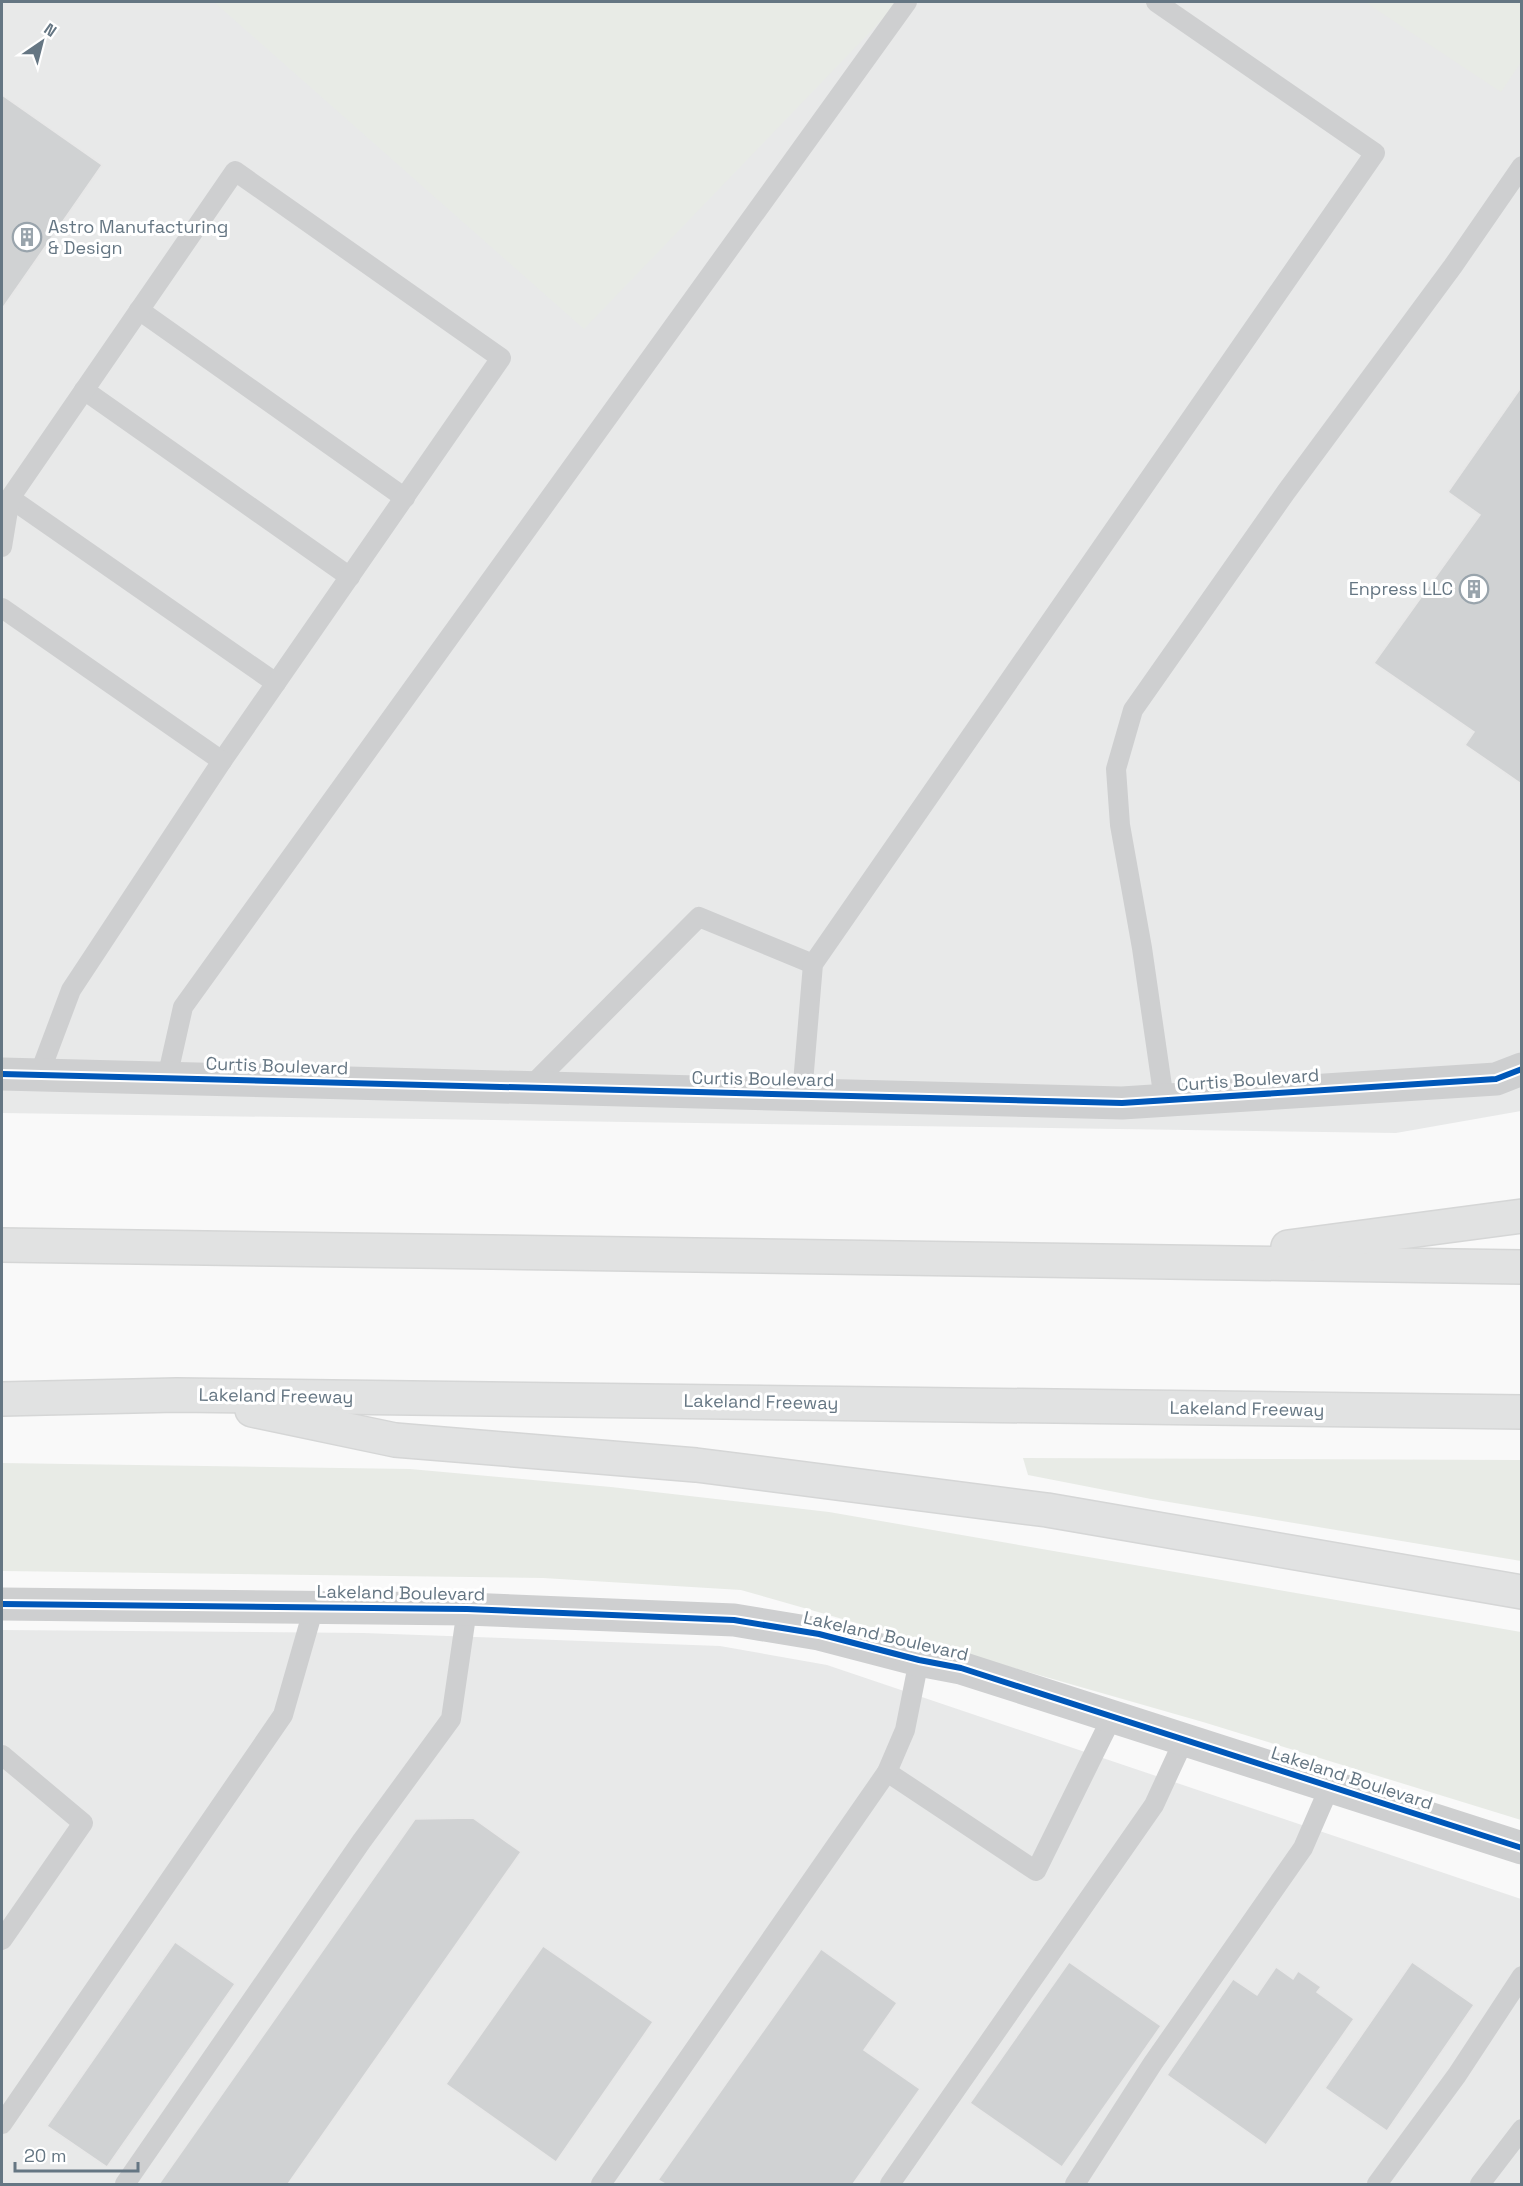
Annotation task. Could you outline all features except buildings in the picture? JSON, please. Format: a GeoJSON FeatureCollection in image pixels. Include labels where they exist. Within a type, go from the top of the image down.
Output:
{"type":"FeatureCollection","features":[{"type":"Feature","properties":{"kind":"highway"},"geometry":{"type":"LineString","coordinates":[[1178,1262],[1521,1216]]}},
{"type":"Feature","properties":{"kind":"highway"},"geometry":{"type":"LineString","coordinates":[[2,1245],[1521,1267]]}},
{"type":"Feature","properties":{"kind":"highway"},"geometry":{"type":"LineString","coordinates":[[177,1395],[395,1440],[696,1465],[1047,1510],[1521,1592]]}},
{"type":"Feature","properties":{"kind":"highway","name":"Lakeland Freeway"},"geometry":{"type":"LineString","coordinates":[[2,1399],[177,1395],[1521,1412]]}},
{"type":"Feature","properties":{"kind":"street","name":"Curtis Boulevard"},"geometry":{"type":"LineString","coordinates":[[2,1074],[1122,1103],[1496,1079],[1521,1069]]}},
{"type":"Feature","properties":{"kind":"street","name":"Lakeland Boulevard"},"geometry":{"type":"LineString","coordinates":[[2,1604],[467,1609],[734,1620],[819,1634],[919,1660],[961,1668],[1521,1848]]}},
{"type":"Feature","properties":{"kind":"lane"},"geometry":{"type":"LineString","coordinates":[[167,1078],[183,1007],[907,2]]}},
{"type":"Feature","properties":{"kind":"lane"},"geometry":{"type":"LineString","coordinates":[[802,1095],[813,964],[1375,153],[1156,2]]}},
{"type":"Feature","properties":{"kind":"lane"},"geometry":{"type":"LineString","coordinates":[[1164,1100],[1142,948],[1120,825],[1116,769],[1133,710],[1286,492],[1454,266],[1521,166]]}},
{"type":"Feature","properties":{"kind":"lane"},"geometry":{"type":"LineString","coordinates":[[2,547],[10,498],[235,171],[501,358],[222,761],[71,990],[39,1075]]}},
{"type":"Feature","properties":{"kind":"lane"},"geometry":{"type":"LineString","coordinates":[[139,310],[405,498]]}},
{"type":"Feature","properties":{"kind":"lane"},"geometry":{"type":"LineString","coordinates":[[84,390],[350,577]]}},
{"type":"Feature","properties":{"kind":"lane"},"geometry":{"type":"LineString","coordinates":[[10,498],[276,683]]}},
{"type":"Feature","properties":{"kind":"lane"},"geometry":{"type":"LineString","coordinates":[[2,608],[222,761]]}},
{"type":"Feature","properties":{"kind":"lane"},"geometry":{"type":"LineString","coordinates":[[529,1088],[699,917],[813,964]]}},
{"type":"Feature","properties":{"kind":"lane"},"geometry":{"type":"LineString","coordinates":[[2,2124],[283,1715],[314,1607]]}},
{"type":"Feature","properties":{"kind":"lane"},"geometry":{"type":"LineString","coordinates":[[125,2184],[361,1842],[451,1719],[467,1609]]}},
{"type":"Feature","properties":{"kind":"lane"},"geometry":{"type":"LineString","coordinates":[[602,2184],[887,1772],[904,1730],[919,1660]]}},
{"type":"Feature","properties":{"kind":"lane"},"geometry":{"type":"LineString","coordinates":[[887,1772],[1036,1871],[1112,1717]]}},
{"type":"Feature","properties":{"kind":"lane"},"geometry":{"type":"LineString","coordinates":[[890,2184],[1154,1805],[1184,1740]]}},
{"type":"Feature","properties":{"kind":"lane"},"geometry":{"type":"LineString","coordinates":[[2,1755],[83,1823],[2,1940]]}},
{"type":"Feature","properties":{"kind":"lane"},"geometry":{"type":"LineString","coordinates":[[1075,2184],[1153,2063],[1303,1848],[1330,1786]]}},
{"type":"Feature","properties":{"kind":"lane"},"geometry":{"type":"LineString","coordinates":[[1377,2184],[1457,2075],[1521,1976]]}},
{"type":"Feature","properties":{"kind":"lane"},"geometry":{"type":"LineString","coordinates":[[1480,2184],[1521,2129]]}},
{"type":"Feature","properties":{"kind":"shaded area"},"geometry":{"type":"Polygon","coordinates":[[[2,2],[1521,2],[1521,1111],[1396,1133],[2,1113],[2,2]]]}},
{"type":"Feature","properties":{"kind":"shaded area"},"geometry":{"type":"Polygon","coordinates":[[[214,2],[899,2],[584,329],[214,2]]]}},
{"type":"Feature","properties":{"kind":"shaded area"},"geometry":{"type":"Polygon","coordinates":[[[1365,2],[1521,2],[1521,62],[1501,92],[1365,2]]]}},
{"type":"Feature","properties":{"kind":"shaded area"},"geometry":{"type":"Polygon","coordinates":[[[1023,1458],[1521,1460],[1521,1561],[1151,1499],[1028,1475],[1023,1458]]]}},
{"type":"Feature","properties":{"kind":"shaded area"},"geometry":{"type":"Polygon","coordinates":[[[2,1463],[410,1469],[611,1487],[829,1512],[1521,1632],[1521,1820],[1203,1722],[741,1590],[543,1578],[2,1571],[2,1463]]]}},
{"type":"Feature","properties":{"kind":"shaded area"},"geometry":{"type":"Polygon","coordinates":[[[2,1630],[364,1633],[720,1646],[827,1665],[1521,1899],[1521,2184],[2,2184],[2,1630]]]}},
{"type":"Feature","properties":{"kind":"cycle path"},"geometry":{"type":"LineString","coordinates":[[2,1074],[1122,1103],[1496,1079],[1522,1069]]}},
{"type":"Feature","properties":{"kind":"cycle path"},"geometry":{"type":"LineString","coordinates":[[2,1604],[467,1609],[734,1620],[819,1634],[919,1660],[961,1668],[1522,1848]]}},
{"type":"Feature","properties":{"kind":"place","name":"Astro Manufacturing & Design"},"geometry":{"type":"Point","coordinates":[27,237]}},
{"type":"Feature","properties":{"kind":"place","name":"Enpress LLC"},"geometry":{"type":"Point","coordinates":[1474,589]}}]}
